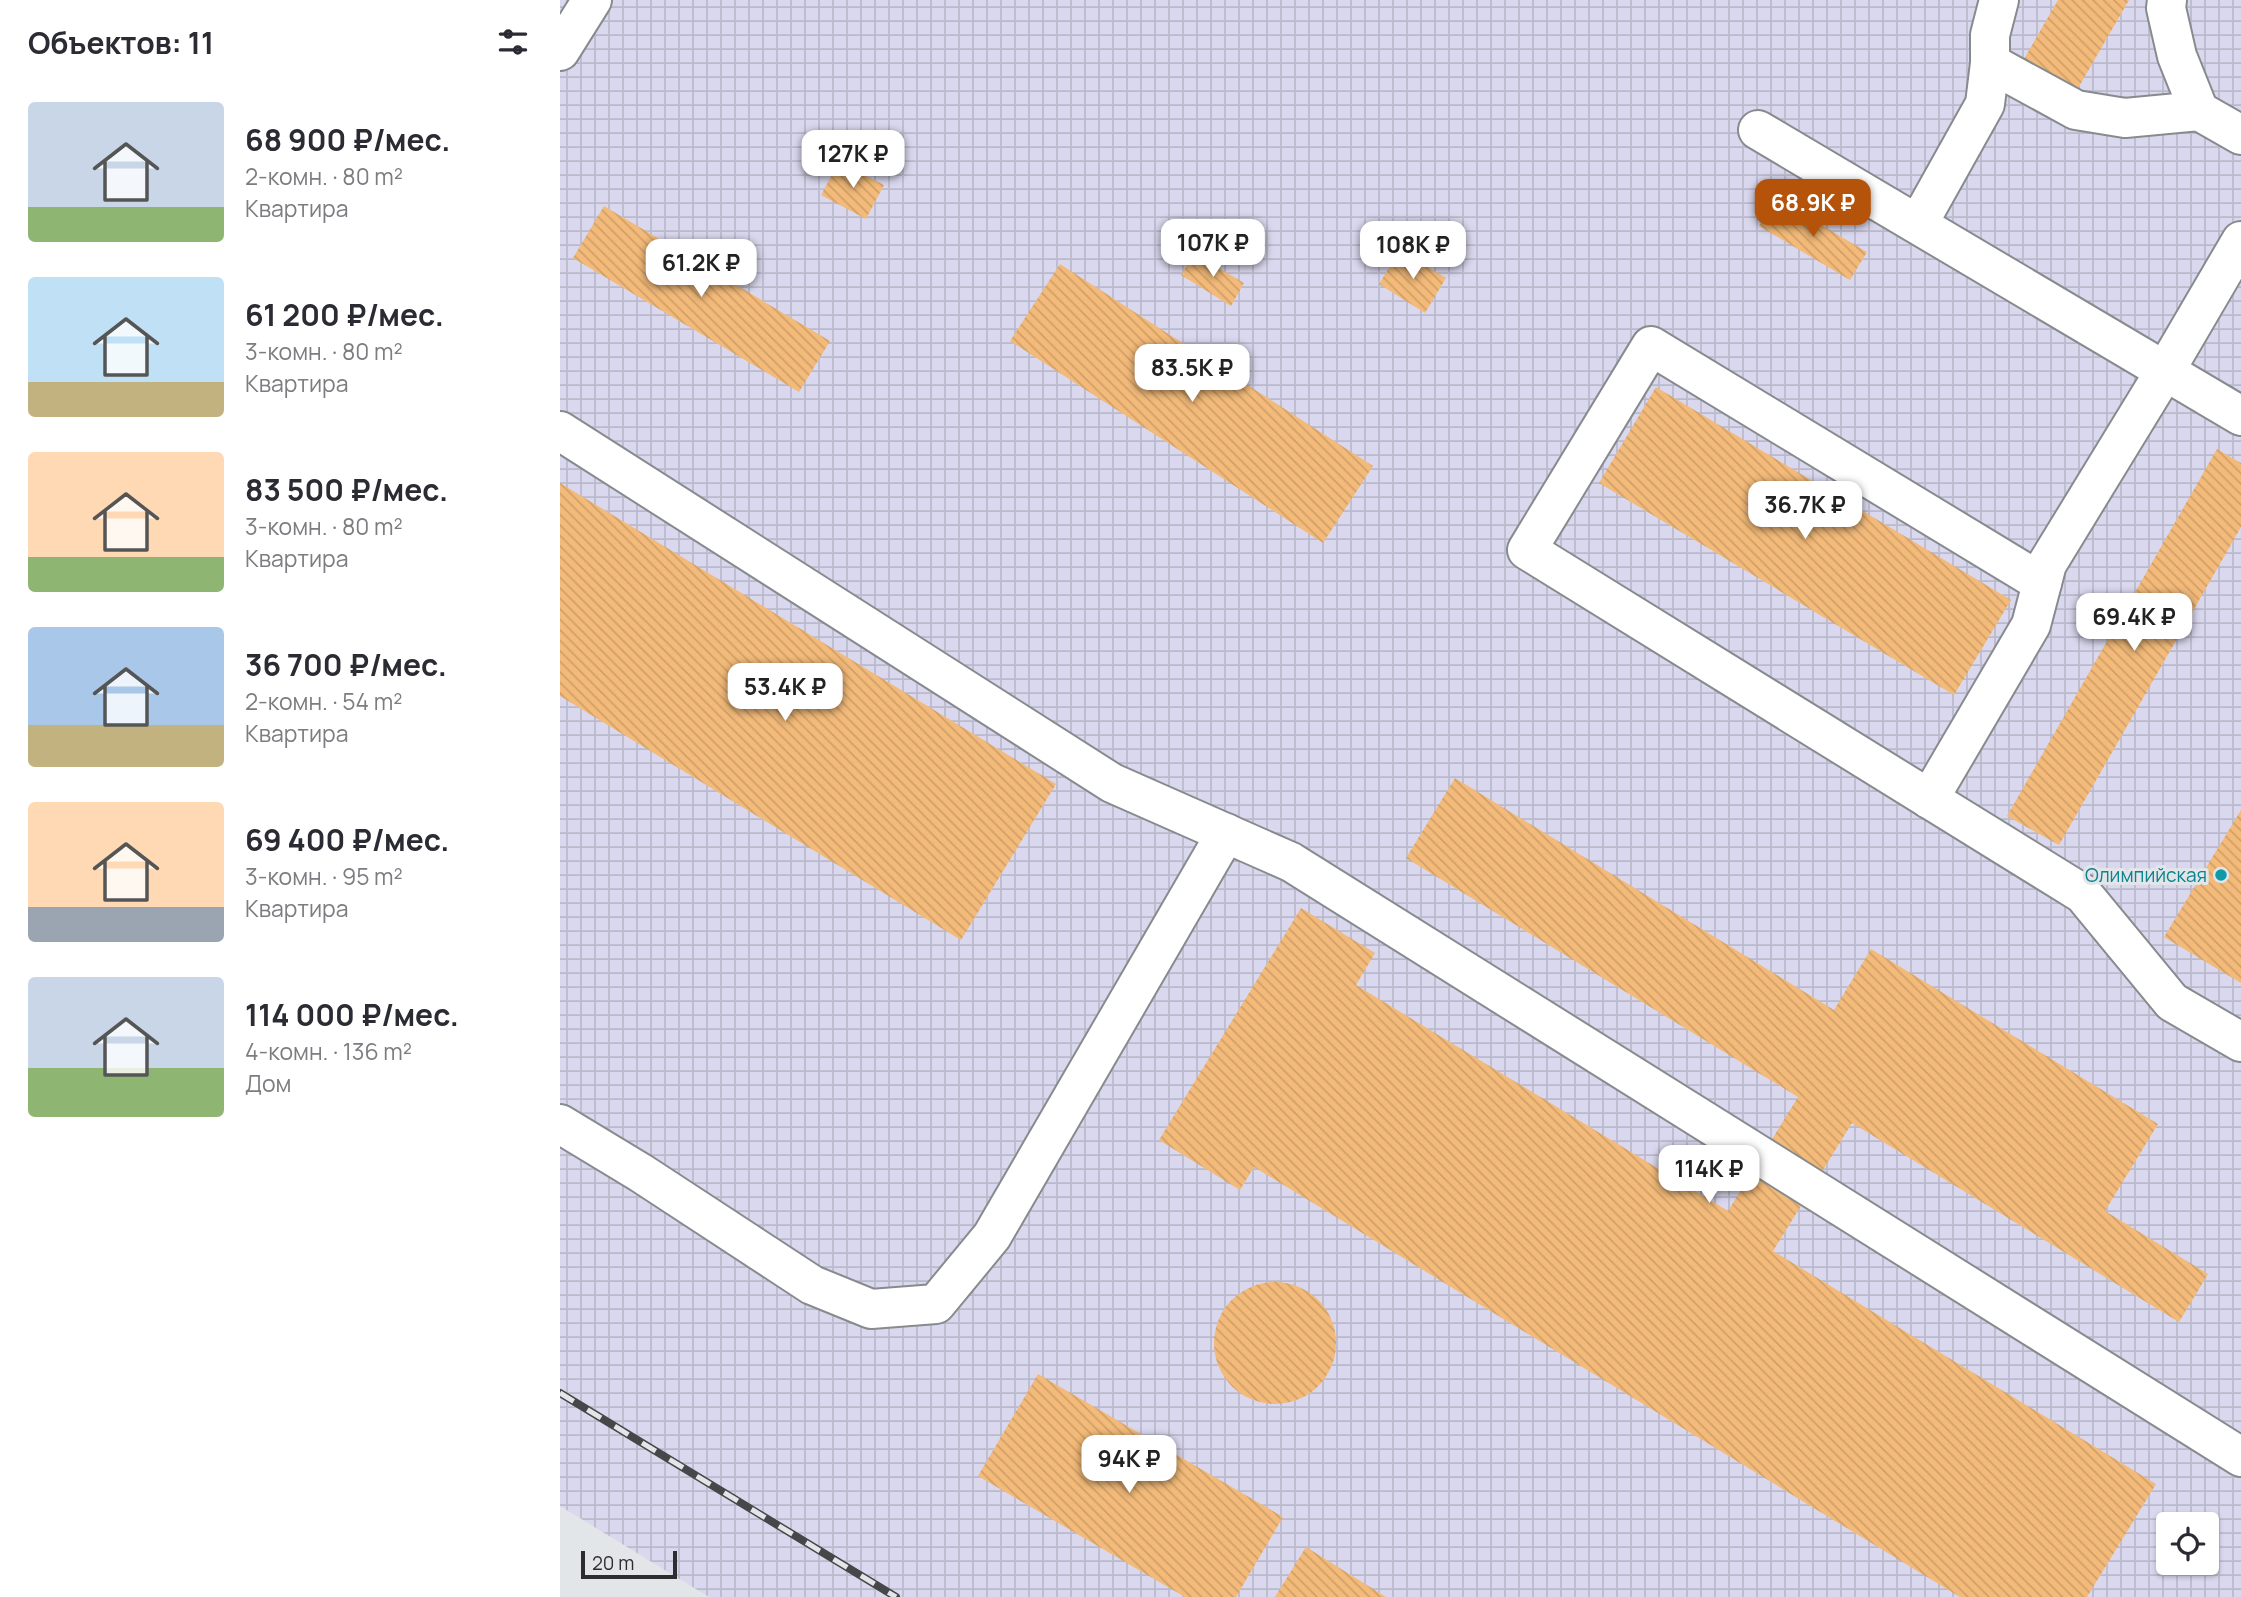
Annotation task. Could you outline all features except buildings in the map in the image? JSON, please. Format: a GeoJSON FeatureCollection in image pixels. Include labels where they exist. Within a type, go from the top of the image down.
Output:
{"type":"FeatureCollection","features":[{"type":"Feature","properties":{"kind":"lane"},"geometry":{"type":"LineString","coordinates":[[560,51],[592,0]]}},
{"type":"Feature","properties":{"kind":"lane"},"geometry":{"type":"LineString","coordinates":[[1917,224],[1985,104],[1990,35],[1999,0]]}},
{"type":"Feature","properties":{"kind":"lane"},"geometry":{"type":"LineString","coordinates":[[2167,0],[2165,8],[2177,55],[2199,111]]}},
{"type":"Feature","properties":{"kind":"lane"},"geometry":{"type":"LineString","coordinates":[[1990,63],[2076,110],[2125,118],[2199,111],[2241,135]]}},
{"type":"Feature","properties":{"kind":"lane"},"geometry":{"type":"LineString","coordinates":[[1758,130],[2241,416]]}},
{"type":"Feature","properties":{"kind":"lane"},"geometry":{"type":"LineString","coordinates":[[1929,799],[2031,625],[2047,564],[2241,241]]}},
{"type":"Feature","properties":{"kind":"lane"},"geometry":{"type":"LineString","coordinates":[[2042,583],[1651,346],[1527,550],[2083,894],[2172,1002],[2241,1042]]}},
{"type":"Feature","properties":{"kind":"lane"},"geometry":{"type":"LineString","coordinates":[[560,431],[1112,783],[1291,862],[2241,1457]]}},
{"type":"Feature","properties":{"kind":"lane"},"geometry":{"type":"LineString","coordinates":[[560,1124],[641,1173],[813,1285],[870,1309],[936,1304],[992,1236],[1226,833]]}},
{"type":"Feature","properties":{"kind":"shaded area"},"geometry":{"type":"Polygon","coordinates":[[[560,0],[2241,0],[2241,1597],[709,1597],[560,1506],[560,0]]]}},
{"type":"Feature","properties":{"kind":"railway"},"geometry":{"type":"LineString","coordinates":[[560,1393],[896,1597]]}},
{"type":"Feature","properties":{"kind":"place","name":"Олимпийская"},"geometry":{"type":"Point","coordinates":[2221,875]}}]}
